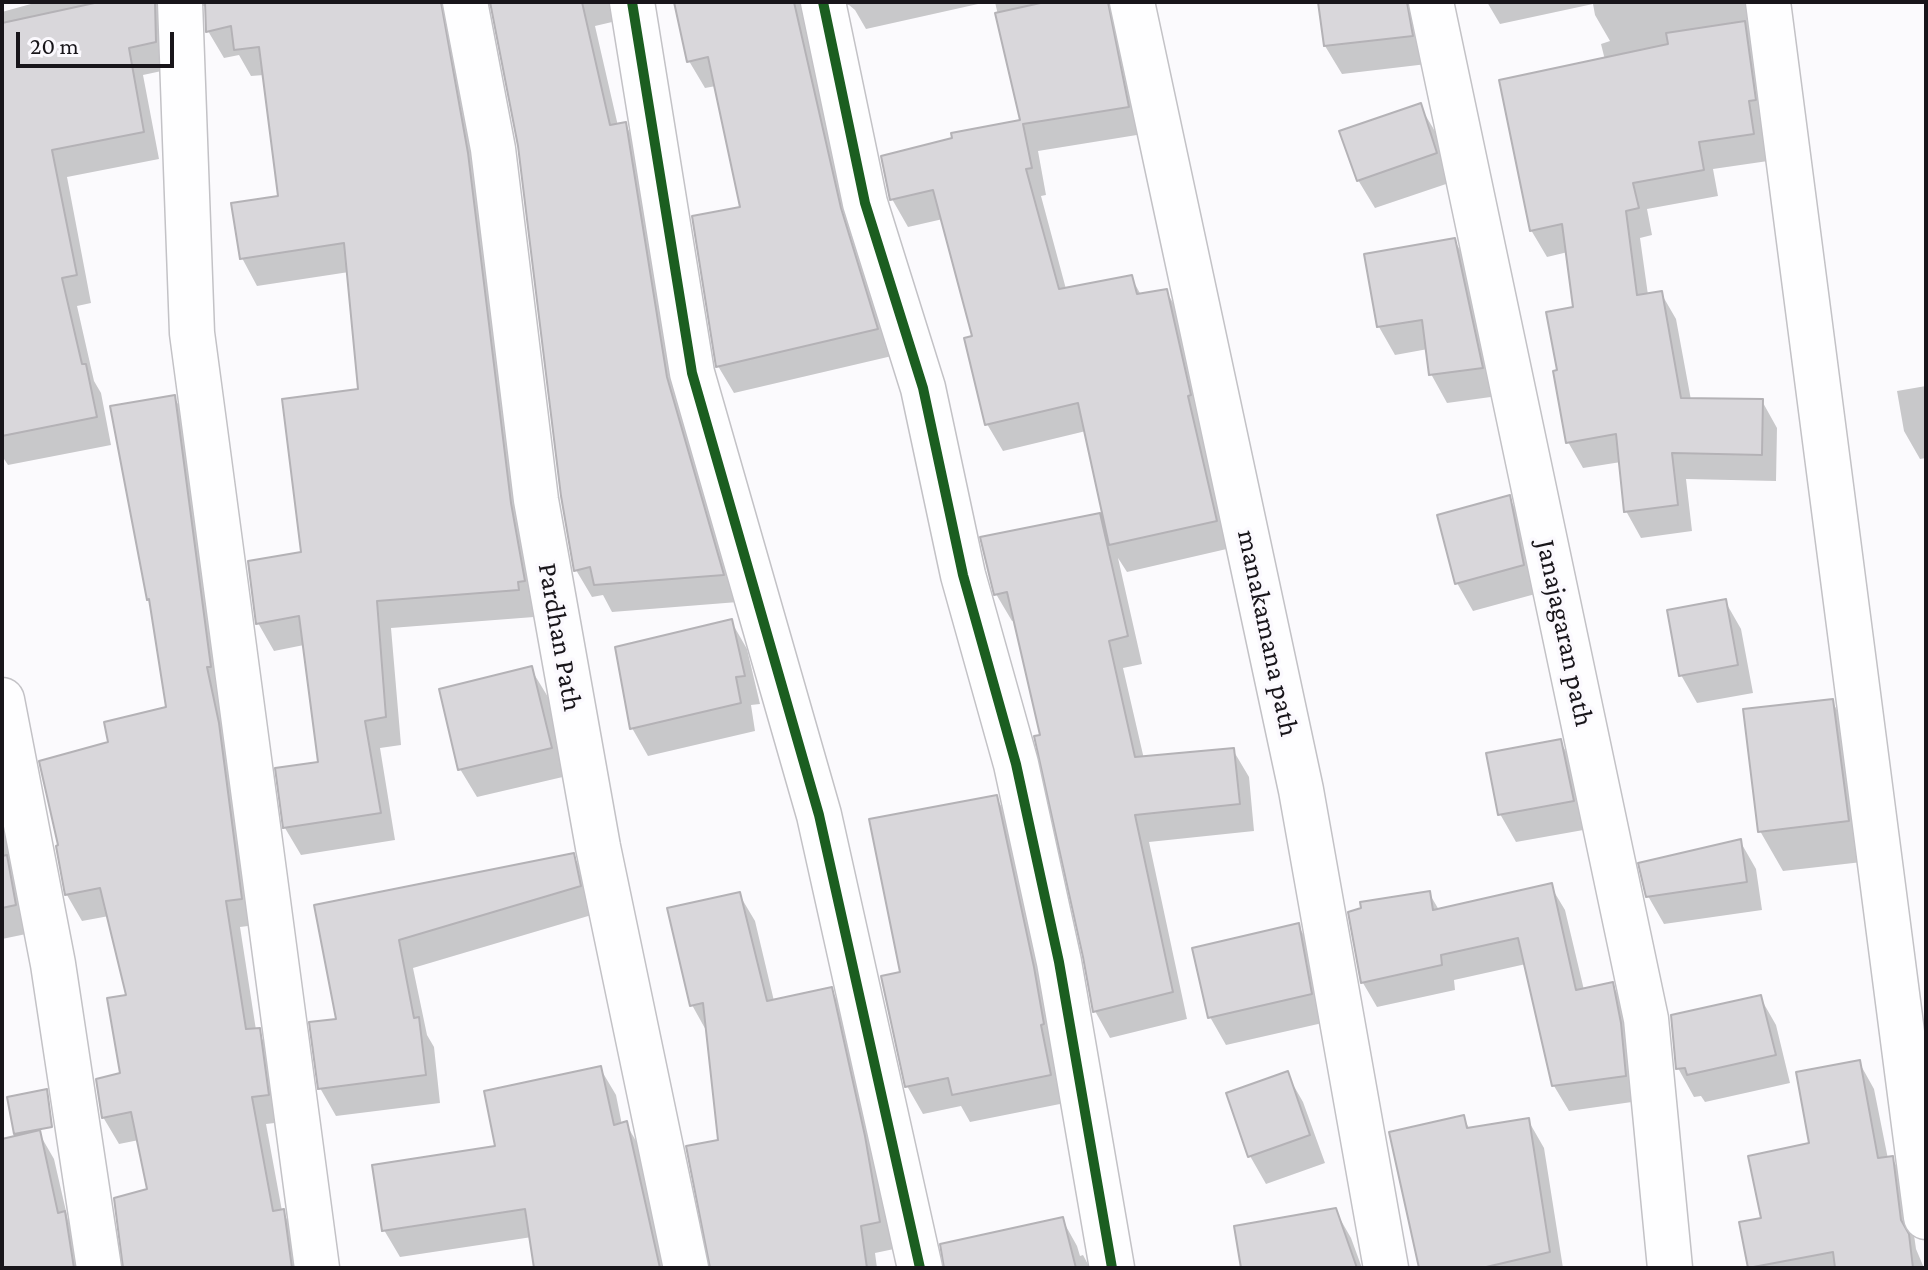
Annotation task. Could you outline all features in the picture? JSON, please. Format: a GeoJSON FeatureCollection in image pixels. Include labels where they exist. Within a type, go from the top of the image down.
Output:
{"type":"FeatureCollection","features":[{"type":"Feature","properties":{"kind":"street"},"geometry":{"type":"LineString","coordinates":[[180,2],[192,333],[317,1268]]}},
{"type":"Feature","properties":{"kind":"street","name":"Pardhan Path"},"geometry":{"type":"LineString","coordinates":[[465,2],[493,149],[538,515],[598,847],[686,1268]]}},
{"type":"Feature","properties":{"kind":"street"},"geometry":{"type":"LineString","coordinates":[[632,2],[692,373],[819,815],[920,1268]]}},
{"type":"Feature","properties":{"kind":"street"},"geometry":{"type":"LineString","coordinates":[[823,2],[865,203],[923,388],[963,575],[1016,764],[1059,962],[1112,1268]]}},
{"type":"Feature","properties":{"kind":"street","name":"manakamana path"},"geometry":{"type":"LineString","coordinates":[[1132,2],[1301,790],[1386,1268]]}},
{"type":"Feature","properties":{"kind":"street","name":"Janajagaran path"},"geometry":{"type":"LineString","coordinates":[[1431,2],[1646,1019],[1670,1268]]}},
{"type":"Feature","properties":{"kind":"street"},"geometry":{"type":"LineString","coordinates":[[1768,2],[1926,1217]]}},
{"type":"Feature","properties":{"kind":"street"},"geometry":{"type":"LineString","coordinates":[[2,700],[53,964],[99,1268]]}},
{"type":"Feature","properties":{"kind":"building"},"geometry":{"type":"Polygon","coordinates":[[[99,2],[155,2],[156,42],[129,48],[144,132],[52,150],[77,275],[62,278],[97,417],[2,436],[2,23],[99,2]]]}},
{"type":"Feature","properties":{"kind":"building"},"geometry":{"type":"Polygon","coordinates":[[[205,2],[441,2],[468,153],[511,503],[525,581],[518,582],[519,590],[377,601],[386,717],[365,721],[381,813],[283,828],[275,768],[318,762],[299,616],[256,624],[248,561],[301,552],[282,399],[358,389],[344,243],[240,259],[231,203],[278,196],[259,47],[234,50],[231,26],[206,32],[205,2]]]}},
{"type":"Feature","properties":{"kind":"building"},"geometry":{"type":"Polygon","coordinates":[[[490,2],[582,2],[610,125],[626,122],[667,377],[724,575],[594,585],[590,567],[574,571],[561,496],[518,146],[490,2]]]}},
{"type":"Feature","properties":{"kind":"building"},"geometry":{"type":"Polygon","coordinates":[[[674,2],[794,2],[841,208],[878,329],[716,367],[692,216],[740,207],[708,57],[687,62],[674,2]]]}},
{"type":"Feature","properties":{"kind":"building"},"geometry":{"type":"Polygon","coordinates":[[[1045,2],[1108,2],[1129,107],[1023,124],[1032,168],[1026,169],[1059,289],[1132,275],[1137,294],[1167,289],[1217,521],[1109,545],[1078,403],[985,425],[964,338],[972,336],[933,190],[890,200],[881,156],[952,138],[951,133],[1020,120],[995,13],[1045,2]]]}},
{"type":"Feature","properties":{"kind":"building"},"geometry":{"type":"Polygon","coordinates":[[[1318,2],[1407,2],[1413,36],[1324,46],[1318,2]]]}},
{"type":"Feature","properties":{"kind":"building"},"geometry":{"type":"Polygon","coordinates":[[[1745,21],[1756,100],[1749,101],[1754,134],[1699,142],[1704,170],[1633,183],[1639,208],[1626,211],[1637,295],[1662,291],[1681,398],[1763,399],[1762,455],[1672,453],[1678,505],[1624,512],[1616,434],[1566,443],[1546,312],[1573,307],[1562,224],[1530,231],[1499,80],[1668,44],[1666,33],[1745,21]]]}},
{"type":"Feature","properties":{"kind":"building"},"geometry":{"type":"Polygon","coordinates":[[[1421,103],[1437,153],[1357,181],[1339,131],[1421,103]]]}},
{"type":"Feature","properties":{"kind":"building"},"geometry":{"type":"Polygon","coordinates":[[[1455,238],[1483,368],[1429,375],[1422,320],[1377,327],[1364,254],[1455,238]]]}},
{"type":"Feature","properties":{"kind":"building"},"geometry":{"type":"Polygon","coordinates":[[[175,395],[211,667],[207,667],[219,723],[242,899],[226,901],[246,1029],[260,1028],[269,1095],[252,1097],[273,1211],[284,1209],[292,1268],[123,1268],[114,1198],[147,1189],[131,1112],[102,1118],[96,1079],[120,1073],[107,998],[126,995],[100,888],[65,895],[58,845],[39,761],[108,742],[104,722],[166,707],[149,599],[110,406],[175,395]]]}},
{"type":"Feature","properties":{"kind":"building"},"geometry":{"type":"Polygon","coordinates":[[[1510,495],[1524,565],[1455,584],[1437,515],[1510,495]]]}},
{"type":"Feature","properties":{"kind":"building"},"geometry":{"type":"Polygon","coordinates":[[[1100,513],[1128,636],[1109,641],[1135,757],[1234,748],[1240,804],[1135,815],[1173,992],[1093,1012],[1034,736],[1040,735],[1007,592],[994,595],[980,537],[1100,513]]]}},
{"type":"Feature","properties":{"kind":"building"},"geometry":{"type":"Polygon","coordinates":[[[1726,599],[1738,665],[1679,676],[1667,610],[1726,599]]]}},
{"type":"Feature","properties":{"kind":"building"},"geometry":{"type":"Polygon","coordinates":[[[732,619],[745,676],[736,677],[741,703],[630,729],[615,647],[732,619]]]}},
{"type":"Feature","properties":{"kind":"building"},"geometry":{"type":"Polygon","coordinates":[[[532,666],[552,748],[458,770],[439,689],[532,666]]]}},
{"type":"Feature","properties":{"kind":"building"},"geometry":{"type":"Polygon","coordinates":[[[1833,699],[1849,821],[1758,832],[1743,709],[1833,699]]]}},
{"type":"Feature","properties":{"kind":"building"},"geometry":{"type":"Polygon","coordinates":[[[1561,739],[1574,801],[1498,815],[1486,753],[1561,739]]]}},
{"type":"Feature","properties":{"kind":"building"},"geometry":{"type":"Polygon","coordinates":[[[997,795],[1034,967],[1051,1075],[952,1095],[948,1078],[905,1087],[881,976],[900,972],[869,819],[997,795]]]}},
{"type":"Feature","properties":{"kind":"building"},"geometry":{"type":"Polygon","coordinates":[[[1741,839],[1747,882],[1646,897],[1638,863],[1741,839]]]}},
{"type":"Feature","properties":{"kind":"building"},"geometry":{"type":"Polygon","coordinates":[[[574,853],[581,886],[399,940],[414,1018],[419,1017],[426,1075],[318,1089],[309,1022],[336,1019],[314,905],[574,853]]]}},
{"type":"Feature","properties":{"kind":"building"},"geometry":{"type":"Polygon","coordinates":[[[7,855],[16,905],[2,908],[2,856],[7,855]]]}},
{"type":"Feature","properties":{"kind":"building"},"geometry":{"type":"Polygon","coordinates":[[[1552,883],[1576,990],[1613,982],[1626,1076],[1552,1086],[1518,938],[1441,955],[1442,965],[1361,983],[1348,912],[1361,908],[1360,902],[1430,891],[1433,910],[1552,883]]]}},
{"type":"Feature","properties":{"kind":"building"},"geometry":{"type":"Polygon","coordinates":[[[740,892],[767,1001],[832,987],[865,1136],[880,1222],[861,1226],[867,1268],[710,1268],[686,1146],[718,1140],[703,1003],[690,1006],[667,908],[740,892]]]}},
{"type":"Feature","properties":{"kind":"building"},"geometry":{"type":"Polygon","coordinates":[[[1299,923],[1312,994],[1208,1018],[1192,948],[1299,923]]]}},
{"type":"Feature","properties":{"kind":"building"},"geometry":{"type":"Polygon","coordinates":[[[1761,995],[1776,1055],[1687,1075],[1685,1068],[1676,1069],[1671,1015],[1761,995]]]}},
{"type":"Feature","properties":{"kind":"building"},"geometry":{"type":"Polygon","coordinates":[[[1860,1060],[1878,1158],[1893,1156],[1901,1220],[1909,1234],[1913,1268],[1835,1268],[1833,1252],[1748,1268],[1739,1222],[1761,1218],[1748,1156],[1809,1143],[1796,1072],[1860,1060]]]}},
{"type":"Feature","properties":{"kind":"building"},"geometry":{"type":"Polygon","coordinates":[[[601,1066],[614,1125],[627,1121],[660,1268],[534,1268],[525,1209],[382,1231],[372,1165],[495,1146],[484,1091],[601,1066]]]}},
{"type":"Feature","properties":{"kind":"building"},"geometry":{"type":"Polygon","coordinates":[[[1288,1071],[1310,1135],[1248,1157],[1226,1093],[1288,1071]]]}},
{"type":"Feature","properties":{"kind":"building"},"geometry":{"type":"Polygon","coordinates":[[[47,1089],[52,1127],[14,1134],[7,1097],[47,1089]]]}},
{"type":"Feature","properties":{"kind":"building"},"geometry":{"type":"Polygon","coordinates":[[[1464,1115],[1467,1128],[1529,1118],[1550,1252],[1482,1268],[1419,1268],[1389,1132],[1464,1115]]]}},
{"type":"Feature","properties":{"kind":"building"},"geometry":{"type":"Polygon","coordinates":[[[40,1130],[58,1213],[65,1211],[74,1268],[2,1268],[2,1139],[40,1130]]]}},
{"type":"Feature","properties":{"kind":"building"},"geometry":{"type":"Polygon","coordinates":[[[1336,1208],[1357,1268],[1241,1268],[1234,1226],[1336,1208]]]}},
{"type":"Feature","properties":{"kind":"building"},"geometry":{"type":"Polygon","coordinates":[[[1063,1217],[1076,1268],[944,1268],[940,1244],[1063,1217]]]}},
{"type":"Feature","properties":{"kind":"cycle path"},"geometry":{"type":"LineString","coordinates":[[632,2],[692,373],[819,815],[920,1268]]}},
{"type":"Feature","properties":{"kind":"cycle path"},"geometry":{"type":"LineString","coordinates":[[823,2],[865,203],[923,388],[963,575],[1016,764],[1059,962],[1112,1268]]}}]}
